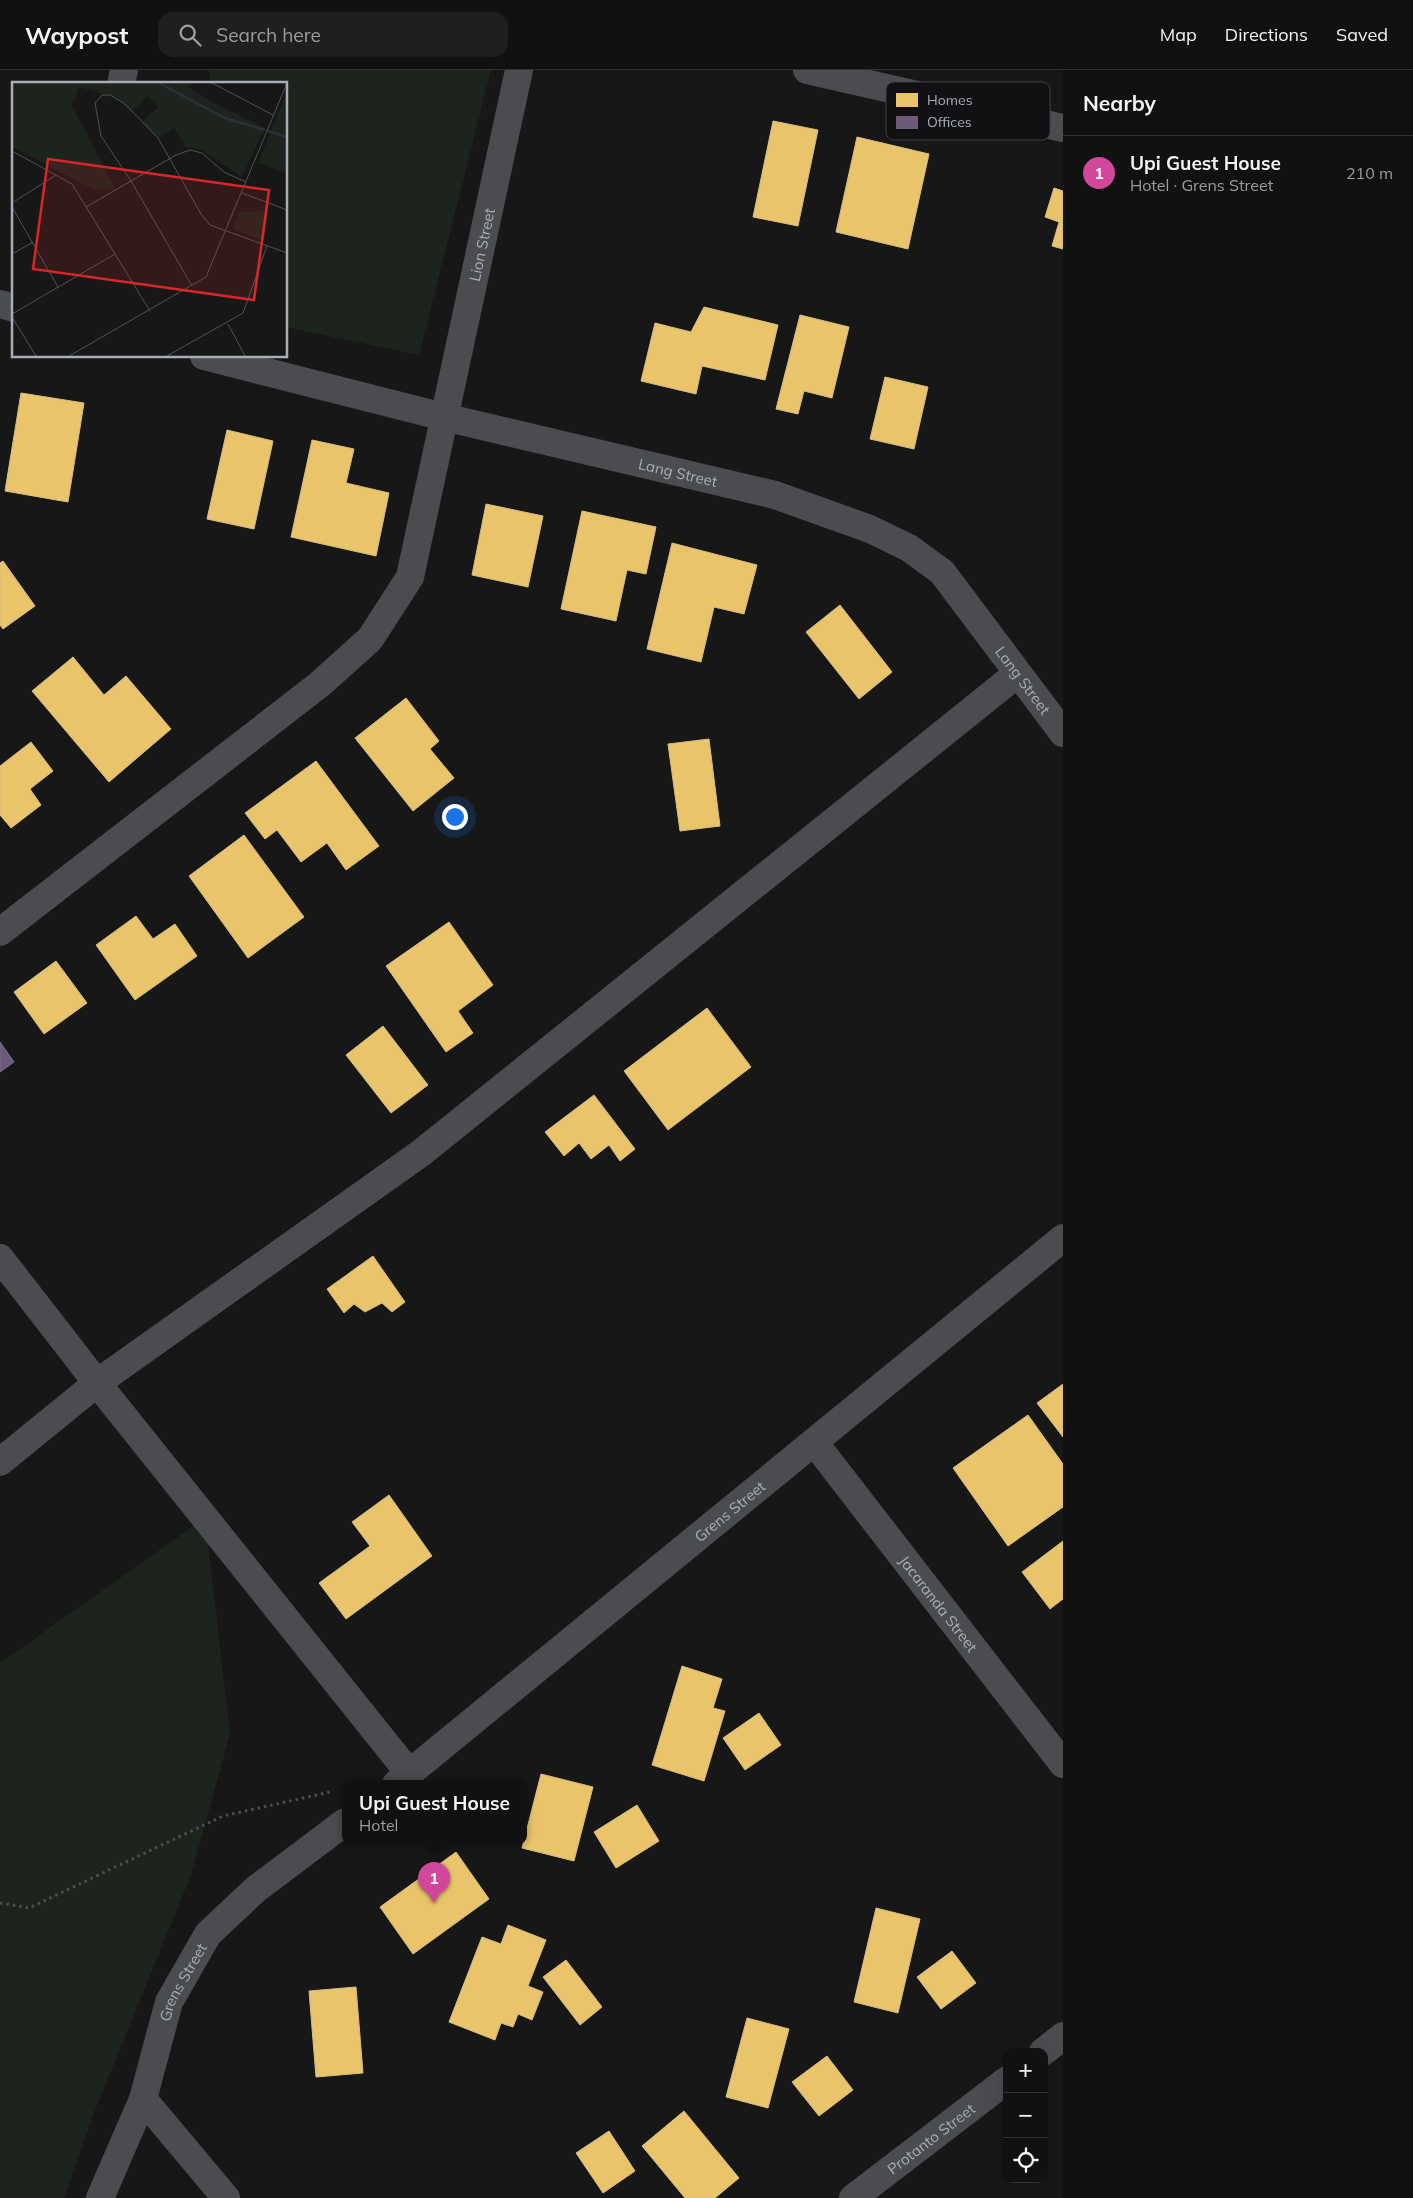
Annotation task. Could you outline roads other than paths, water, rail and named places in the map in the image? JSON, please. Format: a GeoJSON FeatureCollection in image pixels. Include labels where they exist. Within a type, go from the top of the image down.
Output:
{"type":"FeatureCollection","features":[{"type":"Feature","properties":{"kind":"street","name":"Lion Street"},"geometry":{"type":"LineString","coordinates":[[0,932],[320,684],[370,639],[410,577],[519,70]]}},
{"type":"Feature","properties":{"kind":"street"},"geometry":{"type":"LineString","coordinates":[[807,70],[886,88]]}},
{"type":"Feature","properties":{"kind":"street"},"geometry":{"type":"LineString","coordinates":[[1050,125],[1063,128]]}},
{"type":"Feature","properties":{"kind":"street","name":"Lang Street"},"geometry":{"type":"LineString","coordinates":[[212,358],[444,417],[775,495],[870,529],[909,548],[942,572],[1063,733]]}},
{"type":"Feature","properties":{"kind":"street"},"geometry":{"type":"LineString","coordinates":[[0,1462],[97,1383],[421,1153],[1017,674]]}},
{"type":"Feature","properties":{"kind":"street","name":"Grens Street"},"geometry":{"type":"LineString","coordinates":[[403,1779],[1063,1238]]}},
{"type":"Feature","properties":{"kind":"street"},"geometry":{"type":"LineString","coordinates":[[0,1258],[403,1779]]}},
{"type":"Feature","properties":{"kind":"street","name":"Jacaranda Street"},"geometry":{"type":"LineString","coordinates":[[814,1442],[1063,1764]]}},
{"type":"Feature","properties":{"kind":"street","name":"Grens Street"},"geometry":{"type":"LineString","coordinates":[[100,2198],[143,2098],[168,2002],[208,1934],[256,1889],[342,1824]]}},
{"type":"Feature","properties":{"kind":"street"},"geometry":{"type":"LineString","coordinates":[[1048,2048],[1063,2036]]}},
{"type":"Feature","properties":{"kind":"street","name":"Protanto Street"},"geometry":{"type":"LineString","coordinates":[[853,2198],[1003,2083]]}},
{"type":"Feature","properties":{"kind":"street"},"geometry":{"type":"LineString","coordinates":[[143,2098],[226,2198]]}},
{"type":"Feature","properties":{"kind":"place","name":"Upi Guest House"},"geometry":{"type":"Point","coordinates":[434,1903]}}]}
